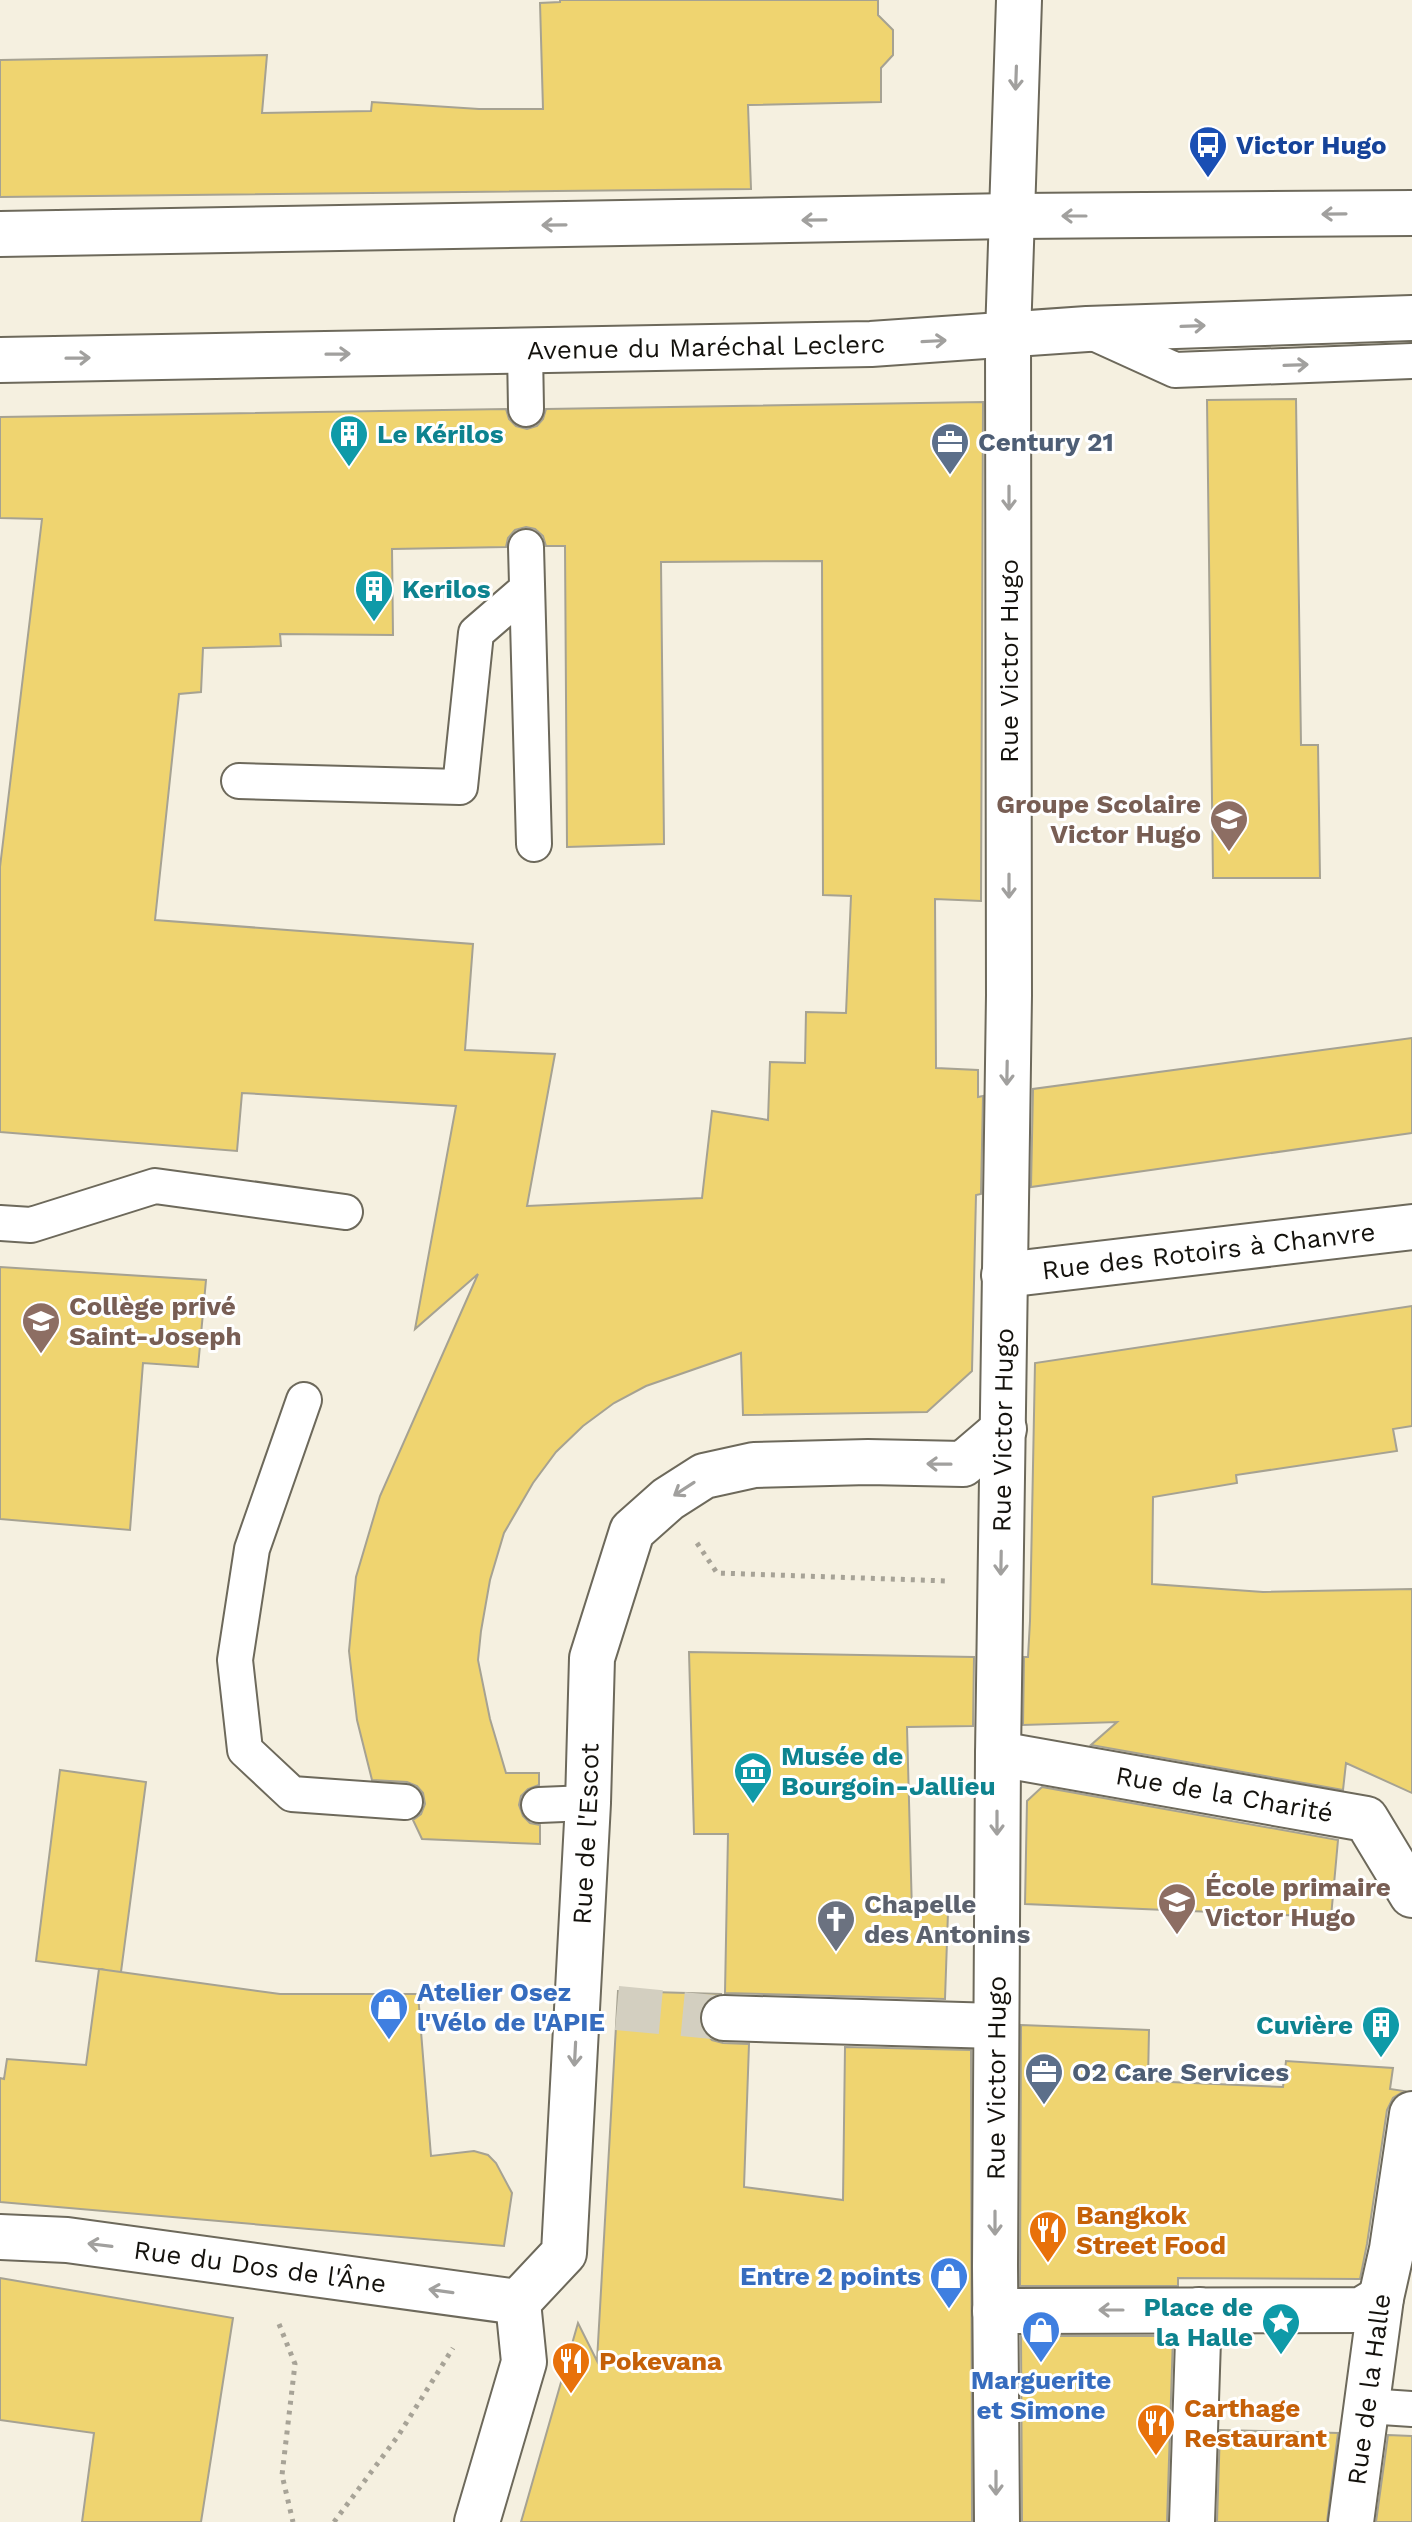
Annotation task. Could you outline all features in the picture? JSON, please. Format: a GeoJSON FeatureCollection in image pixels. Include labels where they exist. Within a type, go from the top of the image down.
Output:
{"type":"FeatureCollection","features":[{"type":"Feature","properties":{"kind":"street","name":"Rue Victor Hugo"},"geometry":{"type":"LineString","coordinates":[[997,2522],[998,1754],[1009,995],[1008,336],[1019,0]]}},
{"type":"Feature","properties":{"kind":"street"},"geometry":{"type":"LineString","coordinates":[[0,234],[1011,216],[1412,213]]}},
{"type":"Feature","properties":{"kind":"street","name":"Avenue du Maréchal Leclerc"},"geometry":{"type":"LineString","coordinates":[[0,360],[871,344],[1087,329],[1412,318]]}},
{"type":"Feature","properties":{"kind":"street","name":"Rue des Rotoirs à Chanvre"},"geometry":{"type":"LineString","coordinates":[[1004,1275],[1412,1227]]}},
{"type":"Feature","properties":{"kind":"street","name":"Rue de l'Escot"},"geometry":{"type":"LineString","coordinates":[[501,2300],[564,2253],[597,2009],[588,1803],[592,1658],[632,1531],[668,1499],[704,1476],[754,1465],[868,1462],[963,1464],[1004,1429]]}},
{"type":"Feature","properties":{"kind":"street","name":"Rue de la Charité"},"geometry":{"type":"LineString","coordinates":[[998,1754],[1366,1819],[1412,1895]]}},
{"type":"Feature","properties":{"kind":"street"},"geometry":{"type":"LineString","coordinates":[[724,2018],[996,2026]]}},
{"type":"Feature","properties":{"kind":"street","name":"Rue de la Halle"},"geometry":{"type":"LineString","coordinates":[[1351,2522],[1381,2298],[1402,2249],[1412,2114]]}},
{"type":"Feature","properties":{"kind":"street","name":"Rue du Dos de l'Âne"},"geometry":{"type":"LineString","coordinates":[[0,2237],[67,2240],[501,2300]]}},
{"type":"Feature","properties":{"kind":"street"},"geometry":{"type":"LineString","coordinates":[[995,2311],[1361,2310],[1381,2298]]}},
{"type":"Feature","properties":{"kind":"street"},"geometry":{"type":"LineString","coordinates":[[477,2522],[524,2362],[501,2300]]}},
{"type":"Feature","properties":{"kind":"street"},"geometry":{"type":"LineString","coordinates":[[1192,2522],[1199,2310]]}},
{"type":"Feature","properties":{"kind":"lane"},"geometry":{"type":"LineString","coordinates":[[1087,329],[1175,370],[1412,361]]}},
{"type":"Feature","properties":{"kind":"lane"},"geometry":{"type":"LineString","coordinates":[[525,351],[526,409]]}},
{"type":"Feature","properties":{"kind":"lane"},"geometry":{"type":"LineString","coordinates":[[526,547],[534,844]]}},
{"type":"Feature","properties":{"kind":"lane"},"geometry":{"type":"LineString","coordinates":[[239,781],[460,787],[476,633],[527,589]]}},
{"type":"Feature","properties":{"kind":"lane"},"geometry":{"type":"LineString","coordinates":[[0,1223],[31,1225],[155,1186],[345,1212]]}},
{"type":"Feature","properties":{"kind":"lane"},"geometry":{"type":"LineString","coordinates":[[304,1400],[252,1549],[235,1660],[245,1750],[292,1794],[405,1802]]}},
{"type":"Feature","properties":{"kind":"lane"},"geometry":{"type":"LineString","coordinates":[[539,1805],[588,1803]]}},
{"type":"Feature","properties":{"kind":"lane"},"geometry":{"type":"LineString","coordinates":[[1367,2406],[1412,2409]]}},
{"type":"Feature","properties":{"kind":"path"},"geometry":{"type":"LineString","coordinates":[[668,1499],[717,1573],[1001,1583]]}},
{"type":"Feature","properties":{"kind":"path"},"geometry":{"type":"LineString","coordinates":[[255,2265],[295,2364],[282,2475],[293,2522]]}},
{"type":"Feature","properties":{"kind":"path"},"geometry":{"type":"LineString","coordinates":[[334,2522],[501,2300]]}},
{"type":"Feature","properties":{"kind":"building"},"geometry":{"type":"Polygon","coordinates":[[[560,0],[878,0],[878,15],[893,30],[893,55],[881,68],[881,102],[748,105],[751,189],[0,197],[0,60],[267,55],[262,113],[371,111],[372,102],[479,109],[543,109],[540,3],[560,0]]]}},
{"type":"Feature","properties":{"kind":"building"},"geometry":{"type":"Polygon","coordinates":[[[1296,399],[1301,745],[1318,745],[1320,878],[1213,878],[1207,400],[1296,399]]]}},
{"type":"Feature","properties":{"kind":"building"},"geometry":{"type":"Polygon","coordinates":[[[983,402],[981,901],[935,899],[936,1068],[978,1070],[978,1097],[983,1096],[981,1194],[976,1195],[972,1371],[927,1412],[743,1415],[741,1353],[646,1386],[614,1403],[583,1426],[556,1452],[533,1483],[504,1533],[490,1580],[478,1660],[490,1719],[506,1773],[539,1773],[539,1785],[521,1796],[519,1805],[530,1823],[540,1825],[540,1844],[422,1839],[413,1820],[421,1814],[425,1804],[423,1793],[407,1782],[372,1780],[357,1720],[349,1651],[356,1577],[380,1496],[478,1274],[415,1329],[456,1106],[242,1093],[237,1151],[0,1132],[0,867],[42,519],[0,518],[0,417],[506,409],[509,419],[516,426],[527,429],[537,426],[546,409],[983,402]],[[526,527],[515,530],[508,538],[506,547],[392,549],[393,635],[280,634],[281,646],[203,648],[201,692],[179,694],[155,920],[473,944],[465,1050],[555,1054],[527,1206],[702,1198],[712,1111],[768,1120],[770,1062],[805,1063],[806,1012],[846,1013],[851,896],[823,895],[822,561],[661,562],[664,844],[567,847],[565,546],[546,546],[543,536],[535,529],[526,527]]]}},
{"type":"Feature","properties":{"kind":"building"},"geometry":{"type":"Polygon","coordinates":[[[1412,1038],[1412,1133],[1031,1187],[1033,1089],[1412,1038]]]}},
{"type":"Feature","properties":{"kind":"building"},"geometry":{"type":"Polygon","coordinates":[[[0,1267],[206,1280],[198,1367],[143,1363],[130,1530],[0,1519],[0,1267]]]}},
{"type":"Feature","properties":{"kind":"building"},"geometry":{"type":"Polygon","coordinates":[[[1412,1306],[1412,1426],[1393,1429],[1397,1451],[1236,1475],[1237,1483],[1153,1497],[1152,1584],[1263,1592],[1412,1589],[1412,1793],[1346,1763],[1343,1790],[1091,1745],[1117,1722],[1023,1725],[1024,1657],[1028,1657],[1030,1621],[1035,1363],[1412,1306]]]}},
{"type":"Feature","properties":{"kind":"building","name":"Musée de Bourgoin-Jallieu"},"geometry":{"type":"Polygon","coordinates":[[[689,1652],[974,1657],[973,1726],[907,1727],[912,1912],[948,1912],[945,1999],[725,1993],[728,1834],[694,1834],[689,1652]]]}},
{"type":"Feature","properties":{"kind":"building"},"geometry":{"type":"Polygon","coordinates":[[[60,1770],[146,1782],[121,1972],[36,1961],[60,1770]]]}},
{"type":"Feature","properties":{"kind":"building"},"geometry":{"type":"Polygon","coordinates":[[[1042,1787],[1338,1840],[1331,1917],[1025,1904],[1027,1801],[1042,1787]]]}},
{"type":"Feature","properties":{"kind":"building"},"geometry":{"type":"Polygon","coordinates":[[[99,1969],[280,1994],[418,1994],[431,2156],[474,2151],[488,2155],[496,2163],[512,2193],[504,2246],[0,2202],[0,2078],[4,2079],[7,2059],[86,2065],[99,1969]]]}},
{"type":"Feature","properties":{"kind":"building"},"geometry":{"type":"Polygon","coordinates":[[[618,1991],[722,1994],[712,1996],[703,2004],[699,2018],[702,2030],[712,2040],[749,2044],[744,2187],[843,2200],[845,2047],[971,2050],[972,2522],[521,2522],[578,2323],[597,2361],[618,1991]]]}},
{"type":"Feature","properties":{"kind":"building"},"geometry":{"type":"Polygon","coordinates":[[[1021,2025],[1149,2030],[1148,2081],[1283,2087],[1286,2061],[1393,2068],[1390,2089],[1404,2091],[1393,2098],[1387,2110],[1360,2279],[1178,2278],[1178,2286],[1020,2286],[1021,2025]]]}},
{"type":"Feature","properties":{"kind":"building"},"geometry":{"type":"Polygon","coordinates":[[[0,2278],[233,2318],[201,2522],[82,2522],[94,2433],[0,2420],[0,2278]]]}},
{"type":"Feature","properties":{"kind":"building"},"geometry":{"type":"Polygon","coordinates":[[[1021,2336],[1173,2336],[1167,2522],[1022,2522],[1021,2336]]]}},
{"type":"Feature","properties":{"kind":"building"},"geometry":{"type":"Polygon","coordinates":[[[1220,2430],[1338,2433],[1327,2522],[1217,2522],[1220,2430]]]}},
{"type":"Feature","properties":{"kind":"building"},"geometry":{"type":"Polygon","coordinates":[[[1388,2435],[1412,2436],[1412,2522],[1376,2522],[1388,2435]]]}},
{"type":"Feature","properties":{"kind":"tunnel"},"geometry":{"type":"LineString","coordinates":[[617,2008],[724,2018]]}},
{"type":"Feature","properties":{"kind":"place","name":"Victor Hugo"},"geometry":{"type":"Point","coordinates":[1208,179]}},
{"type":"Feature","properties":{"kind":"place","name":"Le Kérilos"},"geometry":{"type":"Point","coordinates":[349,468]}},
{"type":"Feature","properties":{"kind":"place","name":"Century 21"},"geometry":{"type":"Point","coordinates":[950,476]}},
{"type":"Feature","properties":{"kind":"place","name":"Kerilos"},"geometry":{"type":"Point","coordinates":[374,623]}},
{"type":"Feature","properties":{"kind":"place","name":"Groupe Scolaire Victor Hugo"},"geometry":{"type":"Point","coordinates":[1229,853]}},
{"type":"Feature","properties":{"kind":"place","name":"Collège privé Saint-Joseph"},"geometry":{"type":"Point","coordinates":[41,1355]}},
{"type":"Feature","properties":{"kind":"place","name":"Musée de Bourgoin-Jallieu"},"geometry":{"type":"Point","coordinates":[753,1805]}},
{"type":"Feature","properties":{"kind":"place","name":"École primaire Victor Hugo"},"geometry":{"type":"Point","coordinates":[1177,1936]}},
{"type":"Feature","properties":{"kind":"place","name":"Chapelle des Antonins"},"geometry":{"type":"Point","coordinates":[836,1953]}},
{"type":"Feature","properties":{"kind":"place","name":"Atelier Osez l'Vélo de l'APIE"},"geometry":{"type":"Point","coordinates":[389,2041]}},
{"type":"Feature","properties":{"kind":"place","name":"Cuvière"},"geometry":{"type":"Point","coordinates":[1381,2059]}},
{"type":"Feature","properties":{"kind":"place","name":"O2 Care Services"},"geometry":{"type":"Point","coordinates":[1044,2106]}},
{"type":"Feature","properties":{"kind":"place","name":"Bangkok Street Food"},"geometry":{"type":"Point","coordinates":[1048,2264]}},
{"type":"Feature","properties":{"kind":"place","name":"Entre 2 points"},"geometry":{"type":"Point","coordinates":[949,2310]}},
{"type":"Feature","properties":{"kind":"place","name":"Place de la Halle"},"geometry":{"type":"Point","coordinates":[1281,2356]}},
{"type":"Feature","properties":{"kind":"place","name":"Marguerite et Simone"},"geometry":{"type":"Point","coordinates":[1041,2364]}},
{"type":"Feature","properties":{"kind":"place","name":"Pokevana"},"geometry":{"type":"Point","coordinates":[571,2395]}},
{"type":"Feature","properties":{"kind":"place","name":"Carthage Restaurant"},"geometry":{"type":"Point","coordinates":[1156,2457]}}]}
